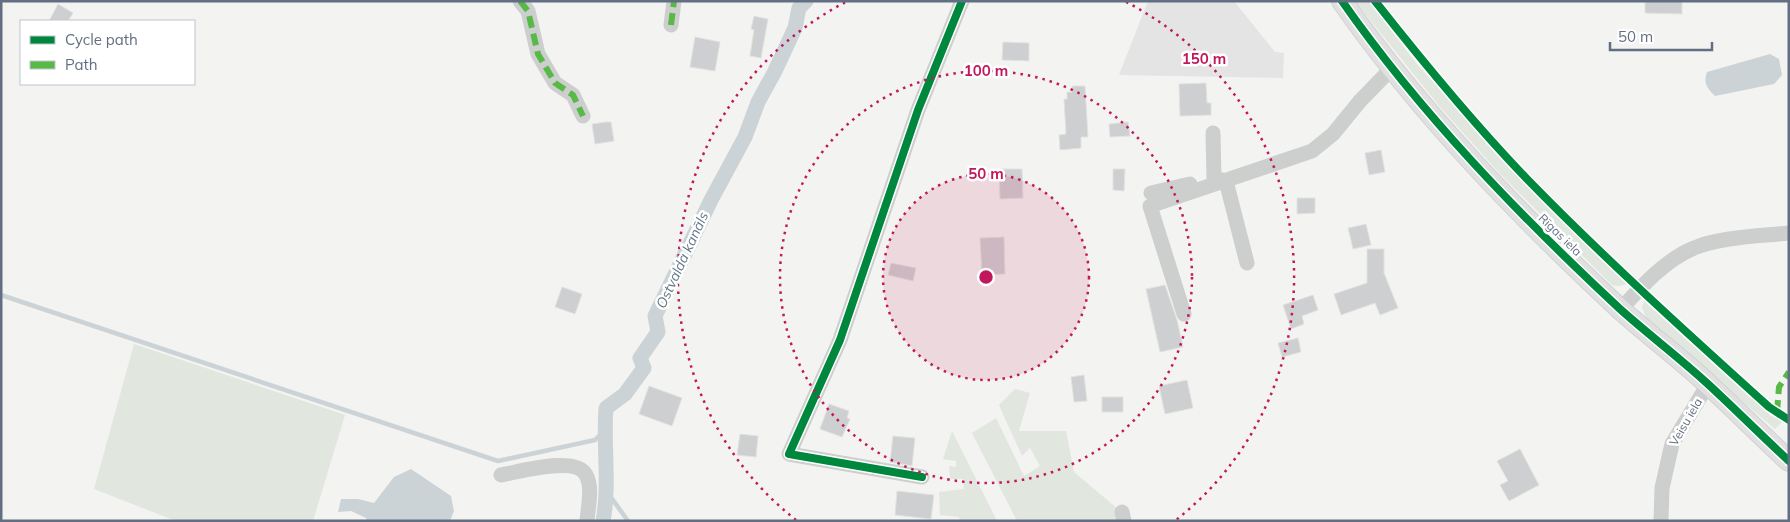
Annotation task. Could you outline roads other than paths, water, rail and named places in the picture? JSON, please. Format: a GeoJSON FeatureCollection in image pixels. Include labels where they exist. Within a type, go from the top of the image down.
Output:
{"type":"FeatureCollection","features":[{"type":"Feature","properties":{"kind":"main road","name":"Rīgas iela"},"geometry":{"type":"LineString","coordinates":[[1342,1],[1392,68],[1463,150],[1524,215],[1621,309],[1708,384],[1789,461]]}},
{"type":"Feature","properties":{"kind":"street"},"geometry":{"type":"LineString","coordinates":[[520,1],[528,12],[538,54],[555,83],[573,95],[584,116]]}},
{"type":"Feature","properties":{"kind":"street"},"geometry":{"type":"LineString","coordinates":[[671,26],[674,1]]}},
{"type":"Feature","properties":{"kind":"street"},"geometry":{"type":"LineString","coordinates":[[922,477],[789,454],[840,340],[918,110],[962,1]]}},
{"type":"Feature","properties":{"kind":"street"},"geometry":{"type":"LineString","coordinates":[[1184,314],[1150,206],[1220,180],[1312,151],[1333,134],[1392,68]]}},
{"type":"Feature","properties":{"kind":"street"},"geometry":{"type":"LineString","coordinates":[[1213,133],[1220,180],[1247,263]]}},
{"type":"Feature","properties":{"kind":"street"},"geometry":{"type":"LineString","coordinates":[[1150,193],[1220,180]]}},
{"type":"Feature","properties":{"kind":"street"},"geometry":{"type":"LineString","coordinates":[[1621,309],[1671,261],[1694,248],[1714,242],[1789,233]]}},
{"type":"Feature","properties":{"kind":"street","name":"Veisu iela"},"geometry":{"type":"LineString","coordinates":[[1662,521],[1662,488],[1672,444],[1708,384]]}},
{"type":"Feature","properties":{"kind":"street"},"geometry":{"type":"LineString","coordinates":[[501,476],[549,466],[567,465],[579,468],[586,475],[589,492],[587,521]]}},
{"type":"Feature","properties":{"kind":"waterway","name":"Ostvalda kanāls"},"geometry":{"type":"LineString","coordinates":[[603,521],[606,493],[606,408],[625,394],[644,368],[640,358],[658,332],[655,316],[711,200],[745,137],[758,102],[795,28],[799,8],[806,1]]}},
{"type":"Feature","properties":{"kind":"waterway"},"geometry":{"type":"LineString","coordinates":[[1,295],[498,461],[595,440],[604,431]]}},
{"type":"Feature","properties":{"kind":"waterway"},"geometry":{"type":"LineString","coordinates":[[605,489],[628,521]]}}]}
